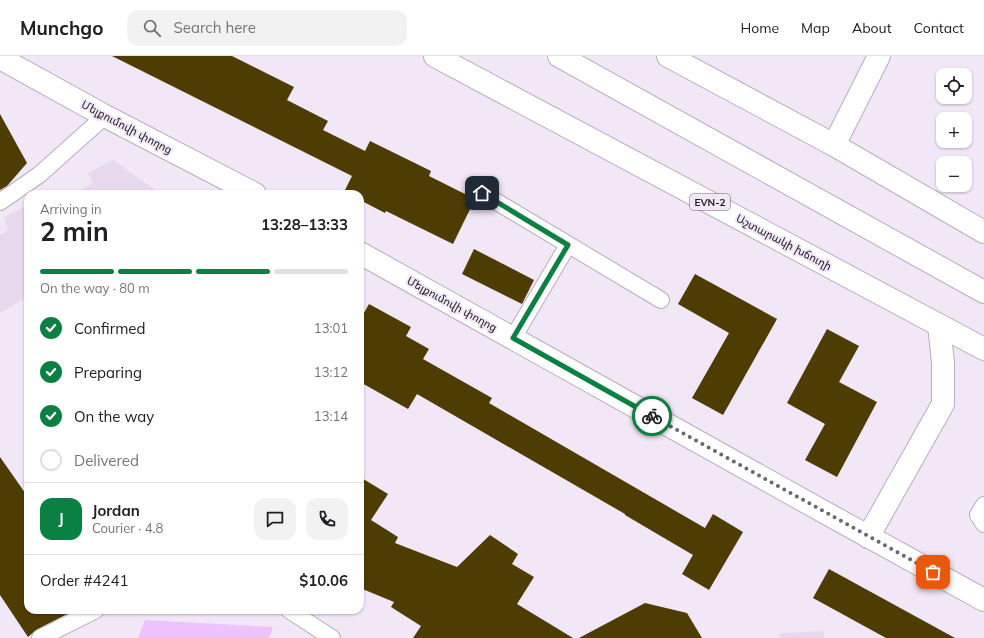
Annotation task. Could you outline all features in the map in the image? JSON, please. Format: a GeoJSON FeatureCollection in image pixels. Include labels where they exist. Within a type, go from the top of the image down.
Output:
{"type":"FeatureCollection","features":[{"type":"Feature","properties":{"kind":"street","name":"Աշտարակի խճուղի"},"geometry":{"type":"LineString","coordinates":[[435,56],[984,349]]}},
{"type":"Feature","properties":{"kind":"street"},"geometry":{"type":"LineString","coordinates":[[559,56],[984,292]]}},
{"type":"Feature","properties":{"kind":"street"},"geometry":{"type":"LineString","coordinates":[[668,56],[834,145],[984,232]]}},
{"type":"Feature","properties":{"kind":"street"},"geometry":{"type":"LineString","coordinates":[[834,145],[879,56]]}},
{"type":"Feature","properties":{"kind":"street","name":"Մելքումովի փողոց"},"geometry":{"type":"LineString","coordinates":[[0,58],[106,116],[247,190]]}},
{"type":"Feature","properties":{"kind":"street","name":"Մելքումովի փողոց"},"geometry":{"type":"LineString","coordinates":[[364,255],[868,537],[984,600]]}},
{"type":"Feature","properties":{"kind":"street"},"geometry":{"type":"LineString","coordinates":[[868,537],[943,404],[943,363],[938,325]]}},
{"type":"Feature","properties":{"kind":"lane"},"geometry":{"type":"LineString","coordinates":[[0,202],[39,175],[106,116]]}},
{"type":"Feature","properties":{"kind":"lane"},"geometry":{"type":"LineString","coordinates":[[482,193],[662,300]]}},
{"type":"Feature","properties":{"kind":"lane"},"geometry":{"type":"LineString","coordinates":[[513,338],[568,245]]}},
{"type":"Feature","properties":{"kind":"lane"},"geometry":{"type":"LineString","coordinates":[[984,505],[978,514],[984,524]]}},
{"type":"Feature","properties":{"kind":"lane"},"geometry":{"type":"LineString","coordinates":[[40,638],[88,614]]}},
{"type":"Feature","properties":{"kind":"lane"},"geometry":{"type":"LineString","coordinates":[[295,614],[332,638]]}},
{"type":"Feature","properties":{"kind":"shaded area"},"geometry":{"type":"Polygon","coordinates":[[[113,160],[155,190],[80,190],[93,183],[88,173],[113,160]]]}},
{"type":"Feature","properties":{"kind":"shaded area"},"geometry":{"type":"Polygon","coordinates":[[[24,207],[24,299],[0,313],[0,235],[8,230],[4,217],[24,207]]]}},
{"type":"Feature","properties":{"kind":"shaded area"},"geometry":{"type":"Polygon","coordinates":[[[145,620],[273,627],[269,638],[138,638],[145,620]]]}},
{"type":"Feature","properties":{"kind":"shaded area"},"geometry":{"type":"Polygon","coordinates":[[[824,631],[824,638],[780,638],[779,633],[824,631]]]}},
{"type":"Feature","properties":{"kind":"building"},"geometry":{"type":"Polygon","coordinates":[[[112,56],[232,56],[294,87],[287,100],[328,121],[323,130],[365,151],[370,141],[431,171],[429,176],[475,199],[453,244],[386,211],[385,213],[364,202],[364,190],[345,190],[352,176],[112,56]]]}},
{"type":"Feature","properties":{"kind":"building"},"geometry":{"type":"Polygon","coordinates":[[[0,114],[27,163],[7,186],[0,190],[0,114]]]}},
{"type":"Feature","properties":{"kind":"building"},"geometry":{"type":"Polygon","coordinates":[[[474,249],[534,280],[522,304],[462,274],[474,249]]]}},
{"type":"Feature","properties":{"kind":"building"},"geometry":{"type":"Polygon","coordinates":[[[695,274],[777,319],[723,415],[692,398],[729,333],[678,304],[695,274]]]}},
{"type":"Feature","properties":{"kind":"building"},"geometry":{"type":"Polygon","coordinates":[[[369,304],[411,327],[406,336],[429,349],[423,359],[492,398],[489,403],[705,528],[713,514],[743,532],[709,590],[682,574],[693,555],[625,514],[417,394],[408,409],[364,384],[364,313],[369,304]]]}},
{"type":"Feature","properties":{"kind":"building"},"geometry":{"type":"Polygon","coordinates":[[[827,329],[859,346],[839,382],[877,402],[837,477],[805,460],[825,424],[787,403],[827,329]]]}},
{"type":"Feature","properties":{"kind":"building"},"geometry":{"type":"Polygon","coordinates":[[[0,457],[24,491],[24,614],[67,614],[36,630],[28,637],[0,595],[0,457]]]}},
{"type":"Feature","properties":{"kind":"building"},"geometry":{"type":"Polygon","coordinates":[[[364,479],[388,494],[371,520],[398,537],[395,543],[457,567],[490,535],[518,554],[512,564],[534,577],[517,604],[573,638],[413,638],[421,626],[391,607],[394,602],[364,590],[364,479]]]}},
{"type":"Feature","properties":{"kind":"building"},"geometry":{"type":"Polygon","coordinates":[[[829,569],[955,638],[886,638],[813,598],[829,569]]]}},
{"type":"Feature","properties":{"kind":"building"},"geometry":{"type":"Polygon","coordinates":[[[645,603],[687,613],[702,638],[579,638],[645,603]]]}},
{"type":"Feature","properties":{"kind":"way so far"},"geometry":{"type":"LineString","coordinates":[[652,416],[833,518],[933,572]]}},
{"type":"Feature","properties":{"kind":"route"},"geometry":{"type":"LineString","coordinates":[[482,193],[568,245],[513,338],[652,416]]}}]}
